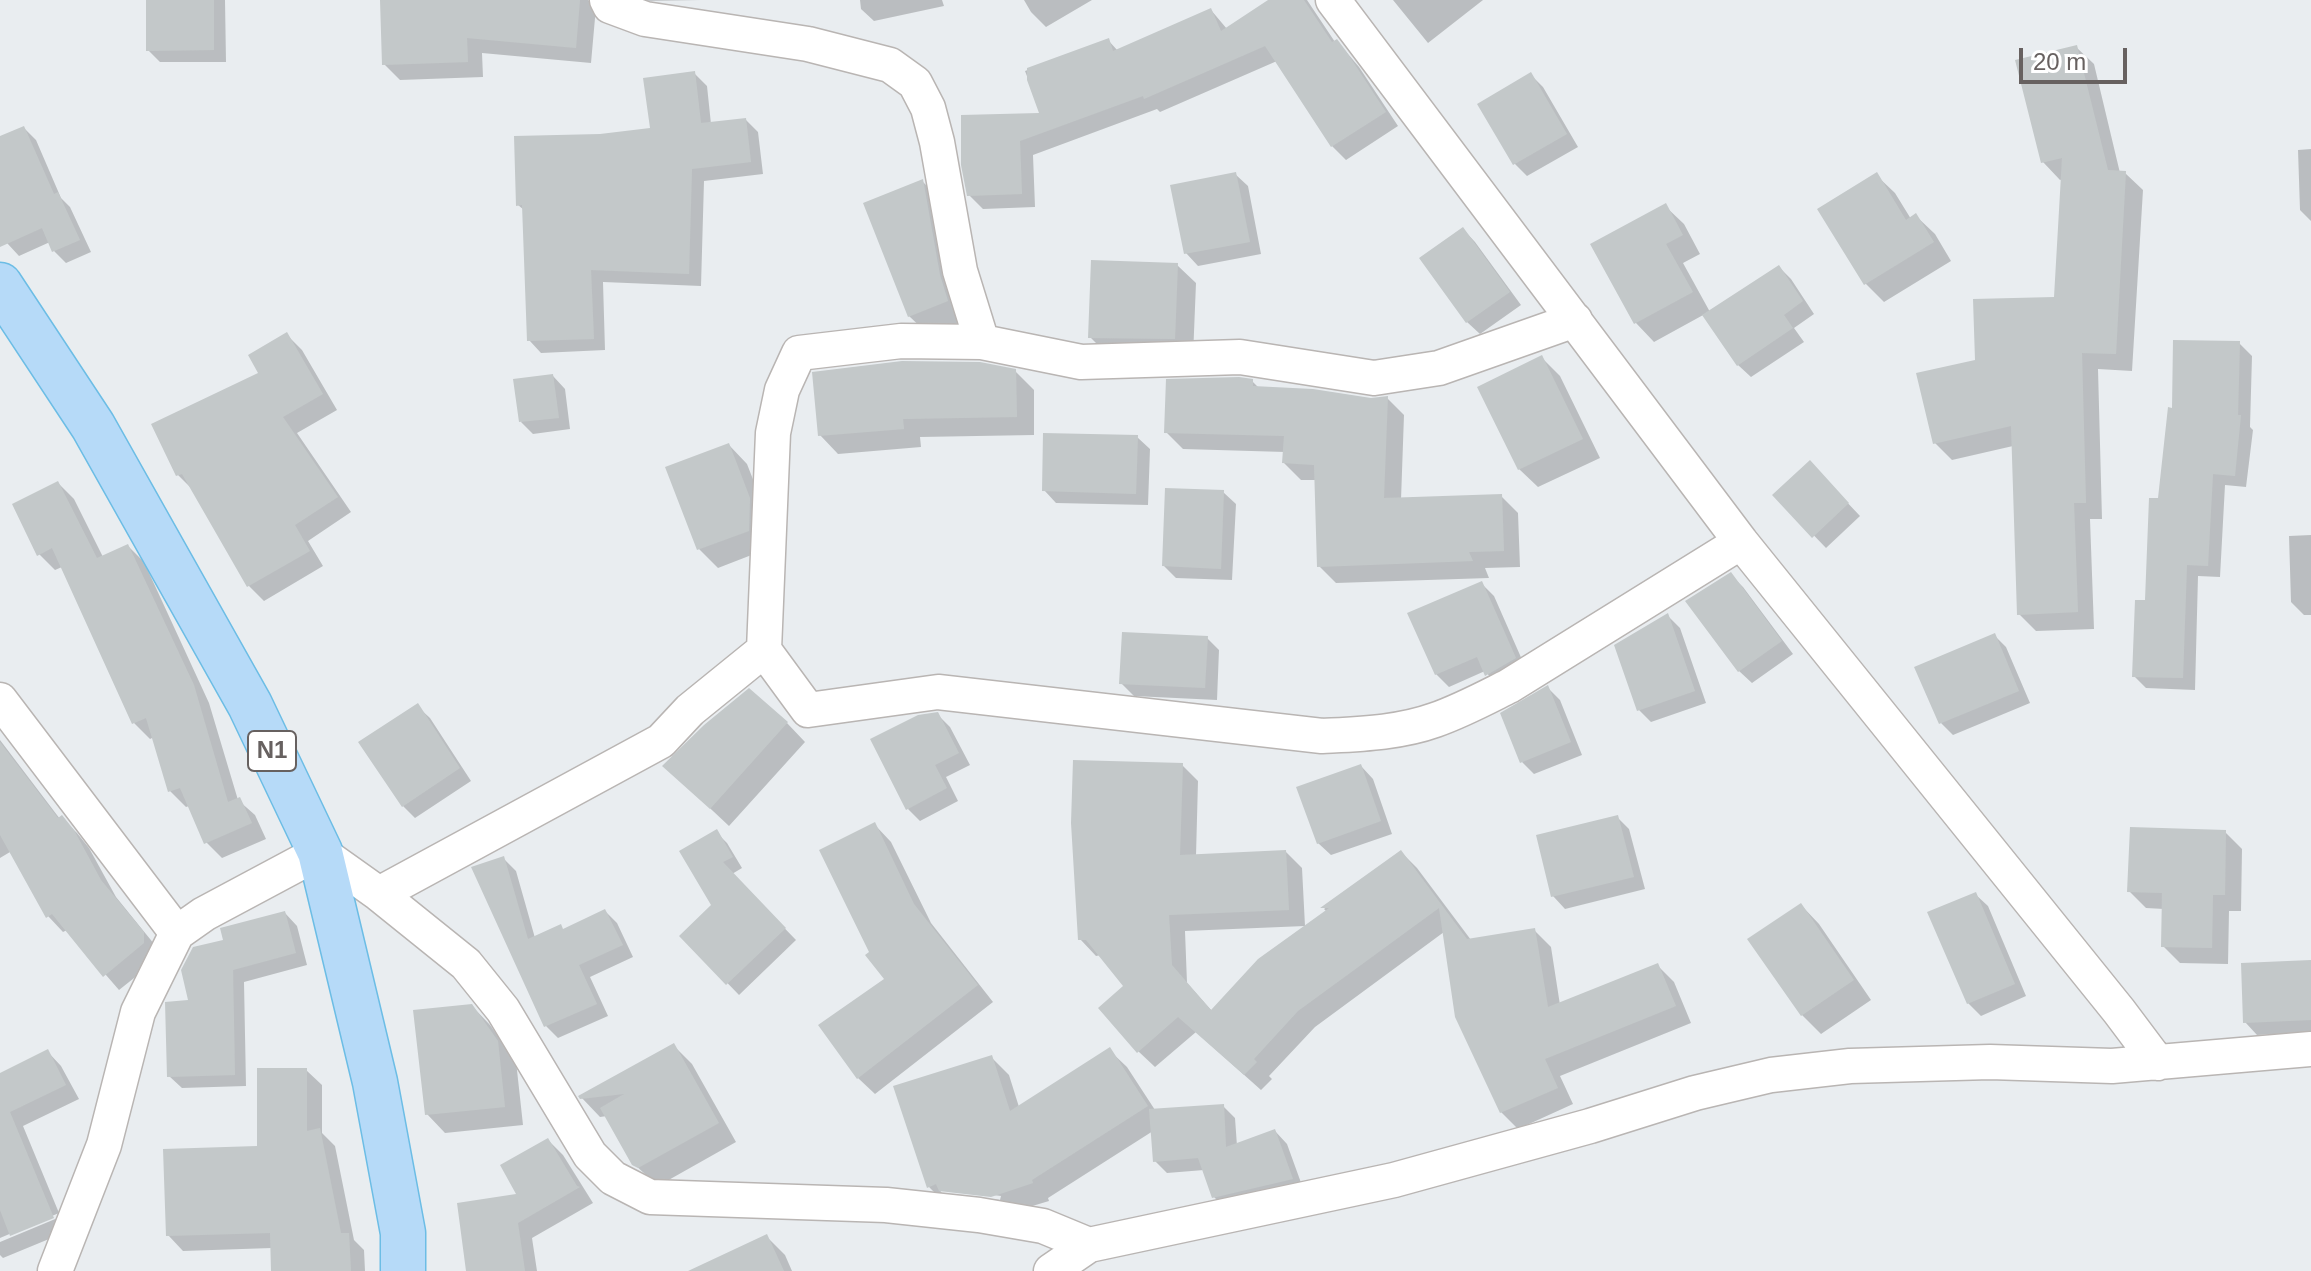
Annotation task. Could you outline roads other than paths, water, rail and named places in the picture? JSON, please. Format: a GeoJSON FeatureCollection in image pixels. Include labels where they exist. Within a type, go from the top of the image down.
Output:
{"type":"FeatureCollection","features":[{"type":"Feature","properties":{"kind":"main road","name":"N1"},"geometry":{"type":"LineString","coordinates":[[0,285],[93,426],[250,705],[320,852],[375,1082],[403,1233],[403,1271]]}},
{"type":"Feature","properties":{"kind":"street"},"geometry":{"type":"LineString","coordinates":[[607,0],[610,6],[645,19],[808,44],[890,65],[915,83],[928,108],[937,142],[960,271],[982,342]]}},
{"type":"Feature","properties":{"kind":"street"},"geometry":{"type":"LineString","coordinates":[[1333,0],[1741,542],[2158,1063]]}},
{"type":"Feature","properties":{"kind":"street"},"geometry":{"type":"LineString","coordinates":[[1575,320],[1439,368],[1374,378],[1240,357],[1081,362],[982,342],[901,341],[799,353],[782,390],[773,433],[764,650],[808,710],[938,692],[1322,736],[1377,733],[1432,721],[1497,692],[1741,542]]}},
{"type":"Feature","properties":{"kind":"street"},"geometry":{"type":"LineString","coordinates":[[379,894],[661,741],[690,710],[764,650]]}},
{"type":"Feature","properties":{"kind":"street"},"geometry":{"type":"LineString","coordinates":[[0,700],[177,933]]}},
{"type":"Feature","properties":{"kind":"street"},"geometry":{"type":"LineString","coordinates":[[55,1271],[104,1145],[138,1012],[177,933],[204,914],[320,852],[379,894],[466,964],[503,1010],[590,1155],[613,1178],[650,1197],[886,1205],[979,1215],[1043,1226],[1089,1245]]}},
{"type":"Feature","properties":{"kind":"street"},"geometry":{"type":"LineString","coordinates":[[1051,1271],[1089,1245],[1394,1180],[1590,1126],[1695,1093],[1771,1075],[1850,1066],[1990,1062],[2112,1066],[2311,1049]]}}]}
